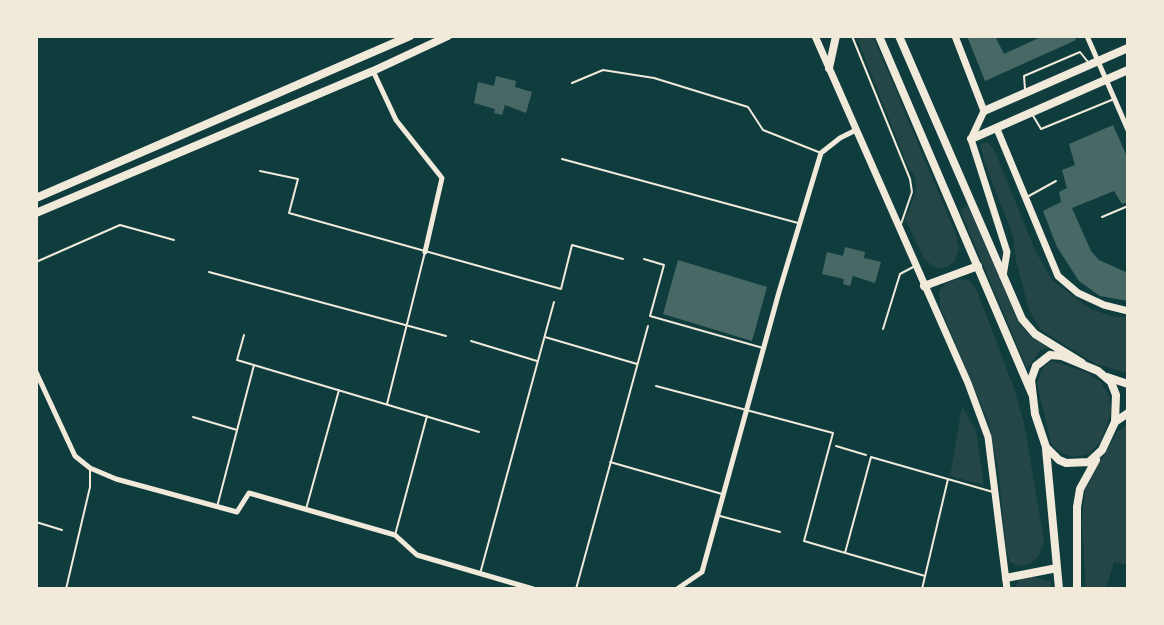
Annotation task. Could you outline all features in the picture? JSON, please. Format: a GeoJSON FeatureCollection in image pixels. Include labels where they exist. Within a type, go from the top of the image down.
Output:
{"type":"FeatureCollection","features":[{"type":"Feature","properties":{"kind":"main road"},"geometry":{"type":"LineString","coordinates":[[36,198],[410,36]]}},
{"type":"Feature","properties":{"kind":"main road"},"geometry":{"type":"LineString","coordinates":[[36,213],[373,71],[448,36]]}},
{"type":"Feature","properties":{"kind":"main road"},"geometry":{"type":"LineString","coordinates":[[829,68],[837,36]]}},
{"type":"Feature","properties":{"kind":"main road"},"geometry":{"type":"LineString","coordinates":[[879,36],[1032,394],[1046,447],[1059,589]]}},
{"type":"Feature","properties":{"kind":"main road"},"geometry":{"type":"LineString","coordinates":[[899,36],[1028,327],[1111,382],[1116,395],[1115,422],[1080,489],[1076,526],[1077,589]]}},
{"type":"Feature","properties":{"kind":"main road"},"geometry":{"type":"LineString","coordinates":[[984,111],[1128,48]]}},
{"type":"Feature","properties":{"kind":"main road"},"geometry":{"type":"LineString","coordinates":[[971,139],[1128,70]]}},
{"type":"Feature","properties":{"kind":"main road"},"geometry":{"type":"LineString","coordinates":[[80,179],[85,192]]}},
{"type":"Feature","properties":{"kind":"main road"},"geometry":{"type":"LineString","coordinates":[[924,285],[978,266]]}},
{"type":"Feature","properties":{"kind":"main road"},"geometry":{"type":"LineString","coordinates":[[1032,394],[1031,380],[1042,358],[1050,355],[1062,356],[1082,363]]}},
{"type":"Feature","properties":{"kind":"main road"},"geometry":{"type":"LineString","coordinates":[[1103,376],[1128,384]]}},
{"type":"Feature","properties":{"kind":"main road"},"geometry":{"type":"LineString","coordinates":[[1115,422],[1128,413]]}},
{"type":"Feature","properties":{"kind":"main road"},"geometry":{"type":"LineString","coordinates":[[1046,447],[1059,460],[1074,464],[1089,462],[1102,450]]}},
{"type":"Feature","properties":{"kind":"main road"},"geometry":{"type":"LineString","coordinates":[[1006,578],[1057,568]]}},
{"type":"Feature","properties":{"kind":"street"},"geometry":{"type":"LineString","coordinates":[[815,36],[968,383],[988,437],[1007,589]]}},
{"type":"Feature","properties":{"kind":"street"},"geometry":{"type":"LineString","coordinates":[[955,36],[984,111],[971,139],[1007,252],[1004,276]]}},
{"type":"Feature","properties":{"kind":"street"},"geometry":{"type":"LineString","coordinates":[[1087,36],[1128,130]]}},
{"type":"Feature","properties":{"kind":"street"},"geometry":{"type":"LineString","coordinates":[[373,71],[396,120],[442,178],[425,252]]}},
{"type":"Feature","properties":{"kind":"street"},"geometry":{"type":"LineString","coordinates":[[997,129],[1058,276],[1078,293],[1104,305],[1128,311]]}},
{"type":"Feature","properties":{"kind":"street"},"geometry":{"type":"LineString","coordinates":[[677,589],[702,572],[798,223],[821,153],[840,138],[856,130]]}},
{"type":"Feature","properties":{"kind":"street"},"geometry":{"type":"LineString","coordinates":[[36,372],[75,456],[90,468],[116,479],[237,512],[249,493],[395,535],[417,555],[533,589]]}},
{"type":"Feature","properties":{"kind":"lane"},"geometry":{"type":"LineString","coordinates":[[852,36],[910,180],[912,192],[899,229]]}},
{"type":"Feature","properties":{"kind":"lane"},"geometry":{"type":"LineString","coordinates":[[1026,94],[1024,76],[1080,52],[1090,64]]}},
{"type":"Feature","properties":{"kind":"lane"},"geometry":{"type":"LineString","coordinates":[[572,83],[603,70],[654,78],[748,107],[763,130],[821,153]]}},
{"type":"Feature","properties":{"kind":"lane"},"geometry":{"type":"LineString","coordinates":[[1032,114],[1041,129],[1115,99]]}},
{"type":"Feature","properties":{"kind":"lane"},"geometry":{"type":"LineString","coordinates":[[562,159],[798,223]]}},
{"type":"Feature","properties":{"kind":"lane"},"geometry":{"type":"LineString","coordinates":[[260,171],[298,180],[289,213],[561,289],[572,245],[623,259]]}},
{"type":"Feature","properties":{"kind":"lane"},"geometry":{"type":"LineString","coordinates":[[1024,198],[1056,181]]}},
{"type":"Feature","properties":{"kind":"lane"},"geometry":{"type":"LineString","coordinates":[[1102,217],[1128,206]]}},
{"type":"Feature","properties":{"kind":"lane"},"geometry":{"type":"LineString","coordinates":[[36,262],[120,225],[174,240]]}},
{"type":"Feature","properties":{"kind":"lane"},"geometry":{"type":"LineString","coordinates":[[387,404],[425,252]]}},
{"type":"Feature","properties":{"kind":"lane"},"geometry":{"type":"LineString","coordinates":[[644,259],[664,265],[650,316],[763,348]]}},
{"type":"Feature","properties":{"kind":"lane"},"geometry":{"type":"LineString","coordinates":[[883,329],[900,274],[915,266]]}},
{"type":"Feature","properties":{"kind":"lane"},"geometry":{"type":"LineString","coordinates":[[209,272],[446,336]]}},
{"type":"Feature","properties":{"kind":"lane"},"geometry":{"type":"LineString","coordinates":[[480,574],[554,302]]}},
{"type":"Feature","properties":{"kind":"lane"},"geometry":{"type":"LineString","coordinates":[[576,589],[648,326]]}},
{"type":"Feature","properties":{"kind":"lane"},"geometry":{"type":"LineString","coordinates":[[244,335],[237,360],[479,432]]}},
{"type":"Feature","properties":{"kind":"lane"},"geometry":{"type":"LineString","coordinates":[[544,337],[637,364]]}},
{"type":"Feature","properties":{"kind":"lane"},"geometry":{"type":"LineString","coordinates":[[471,341],[538,361]]}},
{"type":"Feature","properties":{"kind":"lane"},"geometry":{"type":"LineString","coordinates":[[217,507],[254,365]]}},
{"type":"Feature","properties":{"kind":"lane"},"geometry":{"type":"LineString","coordinates":[[656,386],[833,433],[804,541],[925,576]]}},
{"type":"Feature","properties":{"kind":"lane"},"geometry":{"type":"LineString","coordinates":[[306,509],[339,390]]}},
{"type":"Feature","properties":{"kind":"lane"},"geometry":{"type":"LineString","coordinates":[[395,535],[428,416]]}},
{"type":"Feature","properties":{"kind":"lane"},"geometry":{"type":"LineString","coordinates":[[193,417],[237,430]]}},
{"type":"Feature","properties":{"kind":"lane"},"geometry":{"type":"LineString","coordinates":[[844,553],[871,457],[996,493]]}},
{"type":"Feature","properties":{"kind":"lane"},"geometry":{"type":"LineString","coordinates":[[610,462],[722,494]]}},
{"type":"Feature","properties":{"kind":"lane"},"geometry":{"type":"LineString","coordinates":[[66,589],[90,486],[90,468]]}},
{"type":"Feature","properties":{"kind":"lane"},"geometry":{"type":"LineString","coordinates":[[922,589],[948,479]]}},
{"type":"Feature","properties":{"kind":"lane"},"geometry":{"type":"LineString","coordinates":[[717,515],[780,532]]}},
{"type":"Feature","properties":{"kind":"lane"},"geometry":{"type":"LineString","coordinates":[[36,522],[62,530]]}},
{"type":"Feature","properties":{"kind":"path"},"geometry":{"type":"LineString","coordinates":[[830,444],[871,457]]}},
{"type":"Feature","properties":{"kind":"shaded area"},"geometry":{"type":"Polygon","coordinates":[[[856,36],[873,36],[955,232],[959,248],[955,261],[947,267],[936,268],[925,260],[905,219],[916,192],[915,177],[908,167],[856,36]]]}},
{"type":"Feature","properties":{"kind":"shaded area"},"geometry":{"type":"Polygon","coordinates":[[[987,142],[994,149],[1035,250],[1052,280],[1091,309],[1114,317],[1128,317],[1128,373],[1096,364],[1041,330],[1029,310],[1016,260],[1013,236],[984,161],[980,144],[987,142]]]}},
{"type":"Feature","properties":{"kind":"shaded area"},"geometry":{"type":"Polygon","coordinates":[[[968,206],[1020,325],[1033,338],[1049,348],[1040,350],[1027,369],[960,210],[968,206]]]}},
{"type":"Feature","properties":{"kind":"shaded area"},"geometry":{"type":"Polygon","coordinates":[[[958,279],[969,280],[977,291],[1014,388],[1024,423],[1044,541],[1038,557],[1029,564],[1019,566],[1010,562],[1006,548],[998,468],[988,421],[940,307],[939,291],[945,284],[958,279]]]}},
{"type":"Feature","properties":{"kind":"shaded area"},"geometry":{"type":"Polygon","coordinates":[[[1051,361],[1084,371],[1100,381],[1109,395],[1111,410],[1106,427],[1101,441],[1089,454],[1075,457],[1061,453],[1051,444],[1037,383],[1043,367],[1051,361]]]}},
{"type":"Feature","properties":{"kind":"shaded area"},"geometry":{"type":"Polygon","coordinates":[[[962,406],[976,431],[984,485],[950,476],[962,406]]]}},
{"type":"Feature","properties":{"kind":"shaded area"},"geometry":{"type":"Polygon","coordinates":[[[1128,424],[1128,565],[1114,562],[1106,589],[1086,589],[1082,523],[1085,489],[1117,432],[1128,424]]]}},
{"type":"Feature","properties":{"kind":"shaded area"},"geometry":{"type":"Polygon","coordinates":[[[1032,577],[1051,581],[1051,589],[1014,589],[1019,580],[1032,577]]]}},
{"type":"Feature","properties":{"kind":"building"},"geometry":{"type":"Polygon","coordinates":[[[967,36],[995,36],[1004,54],[1043,36],[1074,36],[1076,40],[985,81],[967,36]]]}},
{"type":"Feature","properties":{"kind":"building"},"geometry":{"type":"Polygon","coordinates":[[[496,76],[516,81],[515,87],[532,92],[526,113],[505,105],[502,115],[494,113],[495,109],[474,103],[478,82],[494,86],[496,76]]]}},
{"type":"Feature","properties":{"kind":"building"},"geometry":{"type":"Polygon","coordinates":[[[1113,125],[1128,159],[1128,202],[1122,204],[1114,191],[1072,208],[1091,251],[1099,260],[1128,273],[1128,301],[1100,296],[1079,281],[1057,247],[1043,211],[1061,202],[1059,192],[1067,188],[1062,170],[1075,165],[1069,144],[1113,125]]]}},
{"type":"Feature","properties":{"kind":"building"},"geometry":{"type":"Polygon","coordinates":[[[845,247],[865,252],[864,258],[881,262],[875,283],[853,276],[850,286],[843,284],[844,279],[822,274],[827,252],[843,256],[845,247]]]}},
{"type":"Feature","properties":{"kind":"building"},"geometry":{"type":"Polygon","coordinates":[[[678,260],[767,287],[752,341],[663,314],[678,260]]]}}]}
